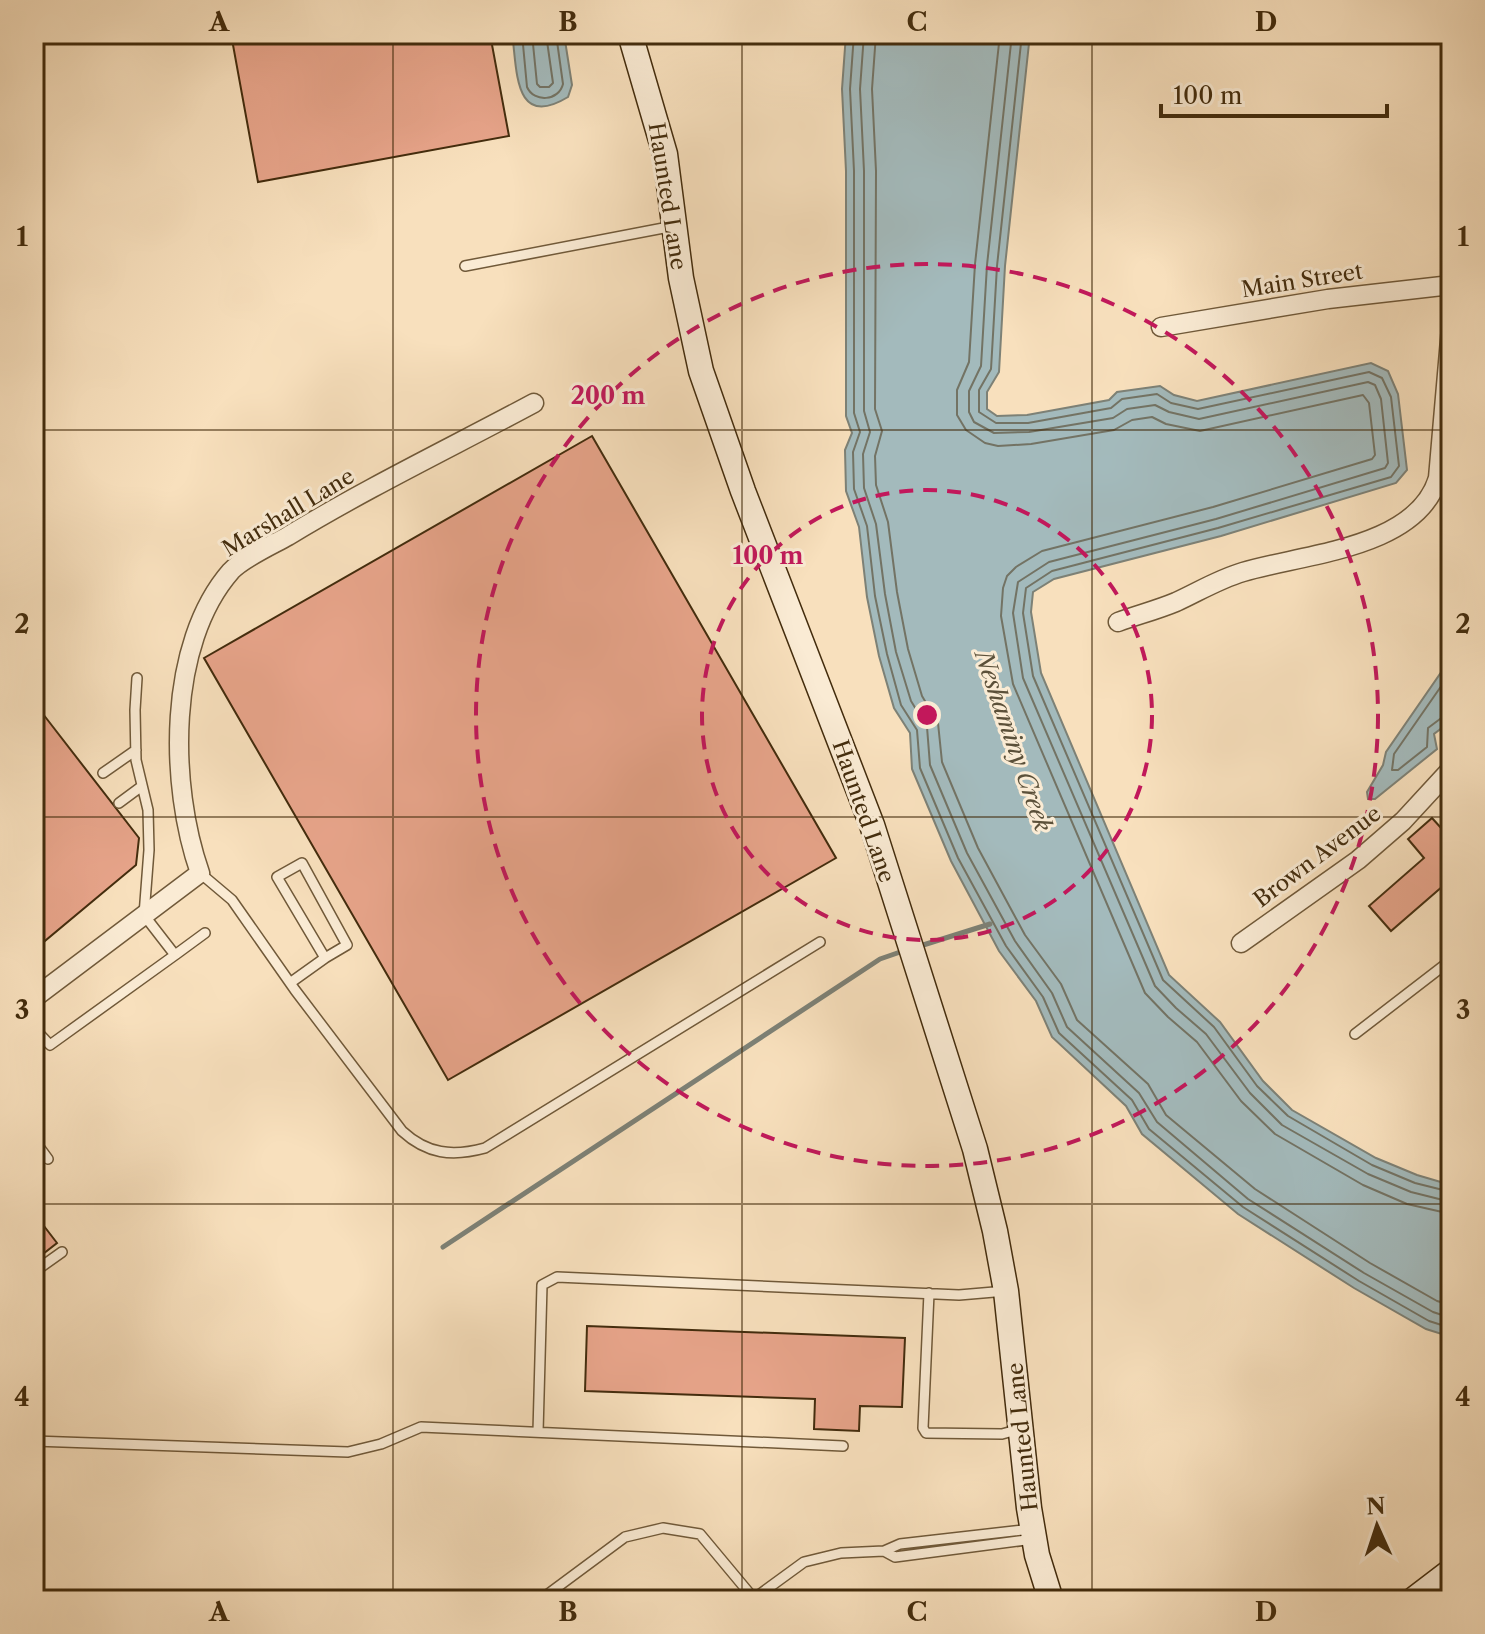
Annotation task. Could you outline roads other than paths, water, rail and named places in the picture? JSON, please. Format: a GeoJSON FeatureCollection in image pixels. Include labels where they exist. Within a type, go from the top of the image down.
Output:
{"type":"FeatureCollection","features":[{"type":"Feature","properties":{"kind":"street","name":"Haunted Lane"},"geometry":{"type":"LineString","coordinates":[[630,34],[665,154],[692,339],[701,371],[727,448],[872,825],[975,1149],[1006,1291],[1033,1534],[1051,1600]]}},
{"type":"Feature","properties":{"kind":"street","name":"Main Street"},"geometry":{"type":"LineString","coordinates":[[1161,327],[1328,299],[1451,285]]}},
{"type":"Feature","properties":{"kind":"street"},"geometry":{"type":"LineString","coordinates":[[1118,622],[1156,610],[1241,572],[1368,540],[1397,527],[1419,510],[1429,499],[1438,478],[1451,328]]}},
{"type":"Feature","properties":{"kind":"street","name":"Marshall Lane"},"geometry":{"type":"LineString","coordinates":[[200,873],[185,821],[178,739],[185,678],[205,611],[233,569],[310,522],[534,403]]}},
{"type":"Feature","properties":{"kind":"street","name":"Brown Avenue"},"geometry":{"type":"LineString","coordinates":[[1241,943],[1358,860],[1403,821],[1451,769]]}},
{"type":"Feature","properties":{"kind":"street"},"geometry":{"type":"LineString","coordinates":[[34,998],[200,873]]}},
{"type":"Feature","properties":{"kind":"street"},"geometry":{"type":"LineString","coordinates":[[1413,1600],[1451,1571]]}},
{"type":"Feature","properties":{"kind":"lane"},"geometry":{"type":"LineString","coordinates":[[465,266],[675,226]]}},
{"type":"Feature","properties":{"kind":"lane"},"geometry":{"type":"LineString","coordinates":[[137,678],[136,750],[148,810],[149,836],[144,915],[175,955]]}},
{"type":"Feature","properties":{"kind":"lane"},"geometry":{"type":"LineString","coordinates":[[103,773],[136,750]]}},
{"type":"Feature","properties":{"kind":"lane"},"geometry":{"type":"LineString","coordinates":[[119,803],[142,786]]}},
{"type":"Feature","properties":{"kind":"lane"},"geometry":{"type":"LineString","coordinates":[[290,983],[347,945],[302,863],[277,877],[325,958]]}},
{"type":"Feature","properties":{"kind":"lane"},"geometry":{"type":"LineString","coordinates":[[200,873],[232,900],[290,983],[402,1131],[428,1150],[472,1152],[485,1148],[820,942]]}},
{"type":"Feature","properties":{"kind":"lane"},"geometry":{"type":"LineString","coordinates":[[34,1028],[50,1045],[205,933]]}},
{"type":"Feature","properties":{"kind":"lane"},"geometry":{"type":"LineString","coordinates":[[1355,1034],[1451,960]]}},
{"type":"Feature","properties":{"kind":"lane"},"geometry":{"type":"LineString","coordinates":[[34,1140],[48,1159]]}},
{"type":"Feature","properties":{"kind":"lane"},"geometry":{"type":"LineString","coordinates":[[34,1272],[62,1252]]}},
{"type":"Feature","properties":{"kind":"lane"},"geometry":{"type":"LineString","coordinates":[[538,1432],[542,1285],[557,1277],[959,1295],[1006,1291]]}},
{"type":"Feature","properties":{"kind":"lane"},"geometry":{"type":"LineString","coordinates":[[929,1293],[923,1428],[926,1433],[1002,1434],[1020,1429]]}},
{"type":"Feature","properties":{"kind":"lane"},"geometry":{"type":"LineString","coordinates":[[34,1441],[348,1452],[381,1444],[421,1427],[843,1446]]}},
{"type":"Feature","properties":{"kind":"lane"},"geometry":{"type":"LineString","coordinates":[[540,1600],[625,1537],[663,1528],[700,1534],[754,1600],[804,1562],[841,1553],[884,1551],[895,1557],[1033,1534]]}},
{"type":"Feature","properties":{"kind":"water"},"geometry":{"type":"Polygon","coordinates":[[[515,34],[564,34],[572,85],[568,97],[551,105],[538,106],[529,102],[523,94],[516,69],[515,34]]]}},
{"type":"Feature","properties":{"kind":"water","name":"Neshaminy Creek"},"geometry":{"type":"Polygon","coordinates":[[[846,34],[1030,34],[1005,266],[999,372],[987,392],[987,409],[997,416],[1027,415],[1109,400],[1117,392],[1160,386],[1174,395],[1197,401],[1371,363],[1388,371],[1398,394],[1407,470],[1396,483],[1221,536],[1054,579],[1033,592],[1031,612],[1041,673],[1169,975],[1220,1022],[1263,1081],[1292,1110],[1376,1158],[1451,1185],[1451,1337],[1426,1329],[1354,1288],[1238,1214],[1142,1134],[1126,1106],[1052,1037],[1036,1001],[999,951],[951,861],[912,769],[910,733],[894,708],[879,656],[867,597],[859,527],[846,491],[845,450],[852,433],[846,416],[846,171],[842,89],[846,34]]]}},
{"type":"Feature","properties":{"kind":"water"},"geometry":{"type":"Polygon","coordinates":[[[1451,658],[1451,721],[1434,734],[1437,749],[1375,799],[1368,799],[1367,792],[1383,765],[1386,752],[1451,658]]]}},
{"type":"Feature","properties":{"kind":"waterway"},"geometry":{"type":"LineString","coordinates":[[920,946],[990,924]]}},
{"type":"Feature","properties":{"kind":"waterway"},"geometry":{"type":"LineString","coordinates":[[443,1247],[880,959],[906,950]]}}]}
